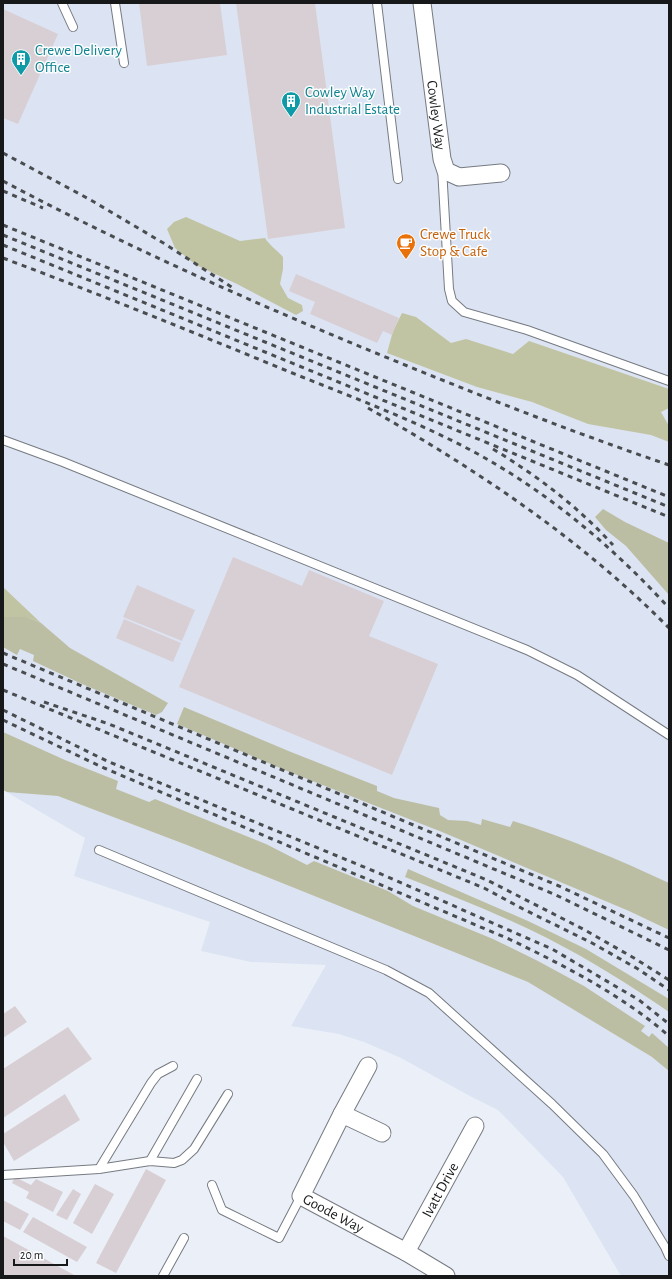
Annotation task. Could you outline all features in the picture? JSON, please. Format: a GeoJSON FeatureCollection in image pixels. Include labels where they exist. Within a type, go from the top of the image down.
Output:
{"type":"FeatureCollection","features":[{"type":"Feature","properties":{"kind":"street","name":"Cowley Way"},"geometry":{"type":"LineString","coordinates":[[422,3],[442,159],[446,170],[459,177],[501,173]]}},
{"type":"Feature","properties":{"kind":"street","name":"Goode Way"},"geometry":{"type":"LineString","coordinates":[[368,1066],[301,1196],[406,1252],[446,1276]]}},
{"type":"Feature","properties":{"kind":"street"},"geometry":{"type":"LineString","coordinates":[[342,1114],[382,1134]]}},
{"type":"Feature","properties":{"kind":"street","name":"Ivatt Drive"},"geometry":{"type":"LineString","coordinates":[[406,1252],[474,1126]]}},
{"type":"Feature","properties":{"kind":"lane"},"geometry":{"type":"LineString","coordinates":[[62,3],[72,27]]}},
{"type":"Feature","properties":{"kind":"lane"},"geometry":{"type":"LineString","coordinates":[[116,3],[124,63]]}},
{"type":"Feature","properties":{"kind":"lane"},"geometry":{"type":"LineString","coordinates":[[377,3],[398,179]]}},
{"type":"Feature","properties":{"kind":"lane"},"geometry":{"type":"LineString","coordinates":[[442,159],[449,289],[452,301],[464,312],[528,330],[669,381]]}},
{"type":"Feature","properties":{"kind":"lane"},"geometry":{"type":"LineString","coordinates":[[3,440],[78,468],[527,650],[577,675],[669,735]]}},
{"type":"Feature","properties":{"kind":"lane"},"geometry":{"type":"LineString","coordinates":[[99,850],[386,970],[430,993],[552,1104],[603,1154],[634,1196],[669,1256]]}},
{"type":"Feature","properties":{"kind":"lane"},"geometry":{"type":"LineString","coordinates":[[99,1169],[151,1083],[158,1074],[173,1066]]}},
{"type":"Feature","properties":{"kind":"lane"},"geometry":{"type":"LineString","coordinates":[[150,1161],[197,1079]]}},
{"type":"Feature","properties":{"kind":"lane"},"geometry":{"type":"LineString","coordinates":[[3,1174],[99,1169],[150,1161],[174,1163],[182,1160],[194,1149],[228,1094]]}},
{"type":"Feature","properties":{"kind":"lane"},"geometry":{"type":"LineString","coordinates":[[212,1185],[222,1210],[279,1238],[301,1196]]}},
{"type":"Feature","properties":{"kind":"lane"},"geometry":{"type":"LineString","coordinates":[[164,1276],[184,1238]]}},
{"type":"Feature","properties":{"kind":"shaded area"},"geometry":{"type":"Polygon","coordinates":[[[3,3],[669,3],[669,1276],[621,1276],[563,1177],[498,1110],[401,1058],[364,1042],[339,1034],[291,1026],[326,965],[251,962],[201,951],[210,922],[74,876],[85,838],[3,790],[3,3]]]}},
{"type":"Feature","properties":{"kind":"green space"},"geometry":{"type":"Polygon","coordinates":[[[186,217],[240,241],[265,238],[283,257],[283,269],[280,284],[288,298],[302,305],[303,311],[296,315],[237,284],[196,265],[175,248],[167,229],[174,222],[186,217]]]}},
{"type":"Feature","properties":{"kind":"green space"},"geometry":{"type":"Polygon","coordinates":[[[402,313],[416,317],[451,343],[466,339],[513,354],[529,341],[669,389],[669,408],[661,412],[669,426],[669,442],[651,435],[588,424],[532,402],[477,387],[387,353],[393,331],[402,313]]]}},
{"type":"Feature","properties":{"kind":"green space"},"geometry":{"type":"Polygon","coordinates":[[[603,509],[625,522],[669,543],[669,595],[626,546],[606,530],[595,517],[603,509]]]}},
{"type":"Feature","properties":{"kind":"green space"},"geometry":{"type":"Polygon","coordinates":[[[3,587],[41,623],[27,617],[4,617],[3,587]]]}},
{"type":"Feature","properties":{"kind":"green space"},"geometry":{"type":"Polygon","coordinates":[[[3,615],[4,617],[27,617],[41,623],[70,648],[168,703],[162,712],[156,715],[82,684],[33,661],[34,655],[20,649],[17,655],[3,647],[3,615]]]}},
{"type":"Feature","properties":{"kind":"green space"},"geometry":{"type":"Polygon","coordinates":[[[184,707],[377,786],[377,791],[394,798],[439,808],[440,815],[448,820],[467,821],[481,825],[482,819],[510,827],[513,821],[573,842],[650,874],[669,883],[669,930],[629,911],[442,832],[287,771],[177,724],[184,707]]]}},
{"type":"Feature","properties":{"kind":"green space"},"geometry":{"type":"Polygon","coordinates":[[[3,732],[65,760],[118,781],[116,789],[149,802],[155,799],[266,844],[307,865],[314,861],[388,891],[413,906],[493,939],[538,961],[584,986],[645,1026],[641,1031],[649,1037],[652,1033],[669,1048],[669,1071],[652,1057],[528,982],[187,845],[58,796],[7,792],[3,790],[3,732]]]}},
{"type":"Feature","properties":{"kind":"green space"},"geometry":{"type":"Polygon","coordinates":[[[408,869],[528,921],[586,949],[669,999],[669,1012],[610,973],[547,938],[495,914],[405,877],[408,869]]]}},
{"type":"Feature","properties":{"kind":"building"},"geometry":{"type":"Polygon","coordinates":[[[139,3],[220,3],[227,55],[147,66],[139,3]]]}},
{"type":"Feature","properties":{"kind":"building","name":"Cowley Way Industrial Estate"},"geometry":{"type":"Polygon","coordinates":[[[236,3],[315,3],[345,228],[268,239],[236,3]]]}},
{"type":"Feature","properties":{"kind":"building","name":"Crewe Delivery Office"},"geometry":{"type":"Polygon","coordinates":[[[3,9],[58,34],[18,124],[3,118],[3,9]]]}},
{"type":"Feature","properties":{"kind":"building"},"geometry":{"type":"Polygon","coordinates":[[[296,274],[399,318],[392,335],[383,331],[377,343],[310,314],[315,302],[289,291],[296,274]]]}},
{"type":"Feature","properties":{"kind":"building"},"geometry":{"type":"Polygon","coordinates":[[[233,557],[302,586],[309,570],[384,601],[369,636],[438,664],[392,775],[179,687],[233,557]]]}},
{"type":"Feature","properties":{"kind":"building"},"geometry":{"type":"Polygon","coordinates":[[[137,585],[195,610],[182,641],[123,617],[137,585]]]}},
{"type":"Feature","properties":{"kind":"building"},"geometry":{"type":"Polygon","coordinates":[[[124,619],[181,643],[173,662],[116,638],[124,619]]]}},
{"type":"Feature","properties":{"kind":"building"},"geometry":{"type":"Polygon","coordinates":[[[15,1006],[27,1022],[3,1038],[3,1014],[15,1006]]]}},
{"type":"Feature","properties":{"kind":"building"},"geometry":{"type":"Polygon","coordinates":[[[68,1027],[92,1059],[3,1118],[3,1069],[68,1027]]]}},
{"type":"Feature","properties":{"kind":"building"},"geometry":{"type":"Polygon","coordinates":[[[65,1094],[80,1120],[14,1161],[3,1142],[3,1134],[65,1094]]]}},
{"type":"Feature","properties":{"kind":"building"},"geometry":{"type":"Polygon","coordinates":[[[146,1169],[166,1180],[116,1273],[96,1263],[146,1169]]]}},
{"type":"Feature","properties":{"kind":"building"},"geometry":{"type":"Polygon","coordinates":[[[15,1177],[31,1185],[36,1179],[63,1192],[53,1212],[26,1198],[29,1192],[12,1183],[15,1177]]]}},
{"type":"Feature","properties":{"kind":"building"},"geometry":{"type":"Polygon","coordinates":[[[95,1184],[114,1194],[92,1234],[73,1223],[95,1184]]]}},
{"type":"Feature","properties":{"kind":"building"},"geometry":{"type":"Polygon","coordinates":[[[73,1189],[81,1194],[67,1220],[56,1215],[73,1189]]]}},
{"type":"Feature","properties":{"kind":"building"},"geometry":{"type":"Polygon","coordinates":[[[3,1200],[29,1214],[20,1230],[3,1221],[3,1200]]]}},
{"type":"Feature","properties":{"kind":"building"},"geometry":{"type":"Polygon","coordinates":[[[33,1217],[87,1247],[77,1262],[23,1232],[33,1217]]]}},
{"type":"Feature","properties":{"kind":"building"},"geometry":{"type":"Polygon","coordinates":[[[3,1236],[76,1276],[3,1276],[3,1236]]]}},
{"type":"Feature","properties":{"kind":"railway"},"geometry":{"type":"LineString","coordinates":[[3,153],[89,199],[165,244],[233,288]]}},
{"type":"Feature","properties":{"kind":"railway"},"geometry":{"type":"LineString","coordinates":[[3,181],[103,232],[255,302],[410,367],[604,442],[669,465]]}},
{"type":"Feature","properties":{"kind":"railway"},"geometry":{"type":"LineString","coordinates":[[3,191],[43,208]]}},
{"type":"Feature","properties":{"kind":"railway"},"geometry":{"type":"LineString","coordinates":[[3,225],[669,497]]}},
{"type":"Feature","properties":{"kind":"railway"},"geometry":{"type":"LineString","coordinates":[[3,235],[669,507]]}},
{"type":"Feature","properties":{"kind":"railway"},"geometry":{"type":"LineString","coordinates":[[3,245],[669,517]]}},
{"type":"Feature","properties":{"kind":"railway"},"geometry":{"type":"LineString","coordinates":[[3,258],[142,312],[379,408],[428,429],[476,453],[529,486],[579,523],[648,585],[669,608]]}},
{"type":"Feature","properties":{"kind":"railway"},"geometry":{"type":"LineString","coordinates":[[368,408],[408,431],[487,481],[564,535],[635,595],[669,628]]}},
{"type":"Feature","properties":{"kind":"railway"},"geometry":{"type":"LineString","coordinates":[[493,449],[542,481],[586,517],[613,545]]}},
{"type":"Feature","properties":{"kind":"railway"},"geometry":{"type":"LineString","coordinates":[[3,653],[559,886],[669,938]]}},
{"type":"Feature","properties":{"kind":"railway"},"geometry":{"type":"LineString","coordinates":[[3,664],[556,895],[669,950]]}},
{"type":"Feature","properties":{"kind":"railway"},"geometry":{"type":"LineString","coordinates":[[3,690],[484,888],[592,943],[638,969],[669,990]]}},
{"type":"Feature","properties":{"kind":"railway"},"geometry":{"type":"LineString","coordinates":[[44,702],[109,724],[487,880],[583,929],[669,980]]}},
{"type":"Feature","properties":{"kind":"railway"},"geometry":{"type":"LineString","coordinates":[[3,710],[107,761],[381,874],[552,949],[639,1000],[669,1024]]}},
{"type":"Feature","properties":{"kind":"railway"},"geometry":{"type":"LineString","coordinates":[[3,720],[104,768],[509,939],[572,971],[612,994],[632,1007],[669,1036]]}},
{"type":"Feature","properties":{"kind":"place","name":"Crewe Delivery Office"},"geometry":{"type":"Point","coordinates":[21,76]}},
{"type":"Feature","properties":{"kind":"place","name":"Cowley Way Industrial Estate"},"geometry":{"type":"Point","coordinates":[291,118]}},
{"type":"Feature","properties":{"kind":"place","name":"Crewe Truck Stop & Cafe"},"geometry":{"type":"Point","coordinates":[406,260]}}]}
